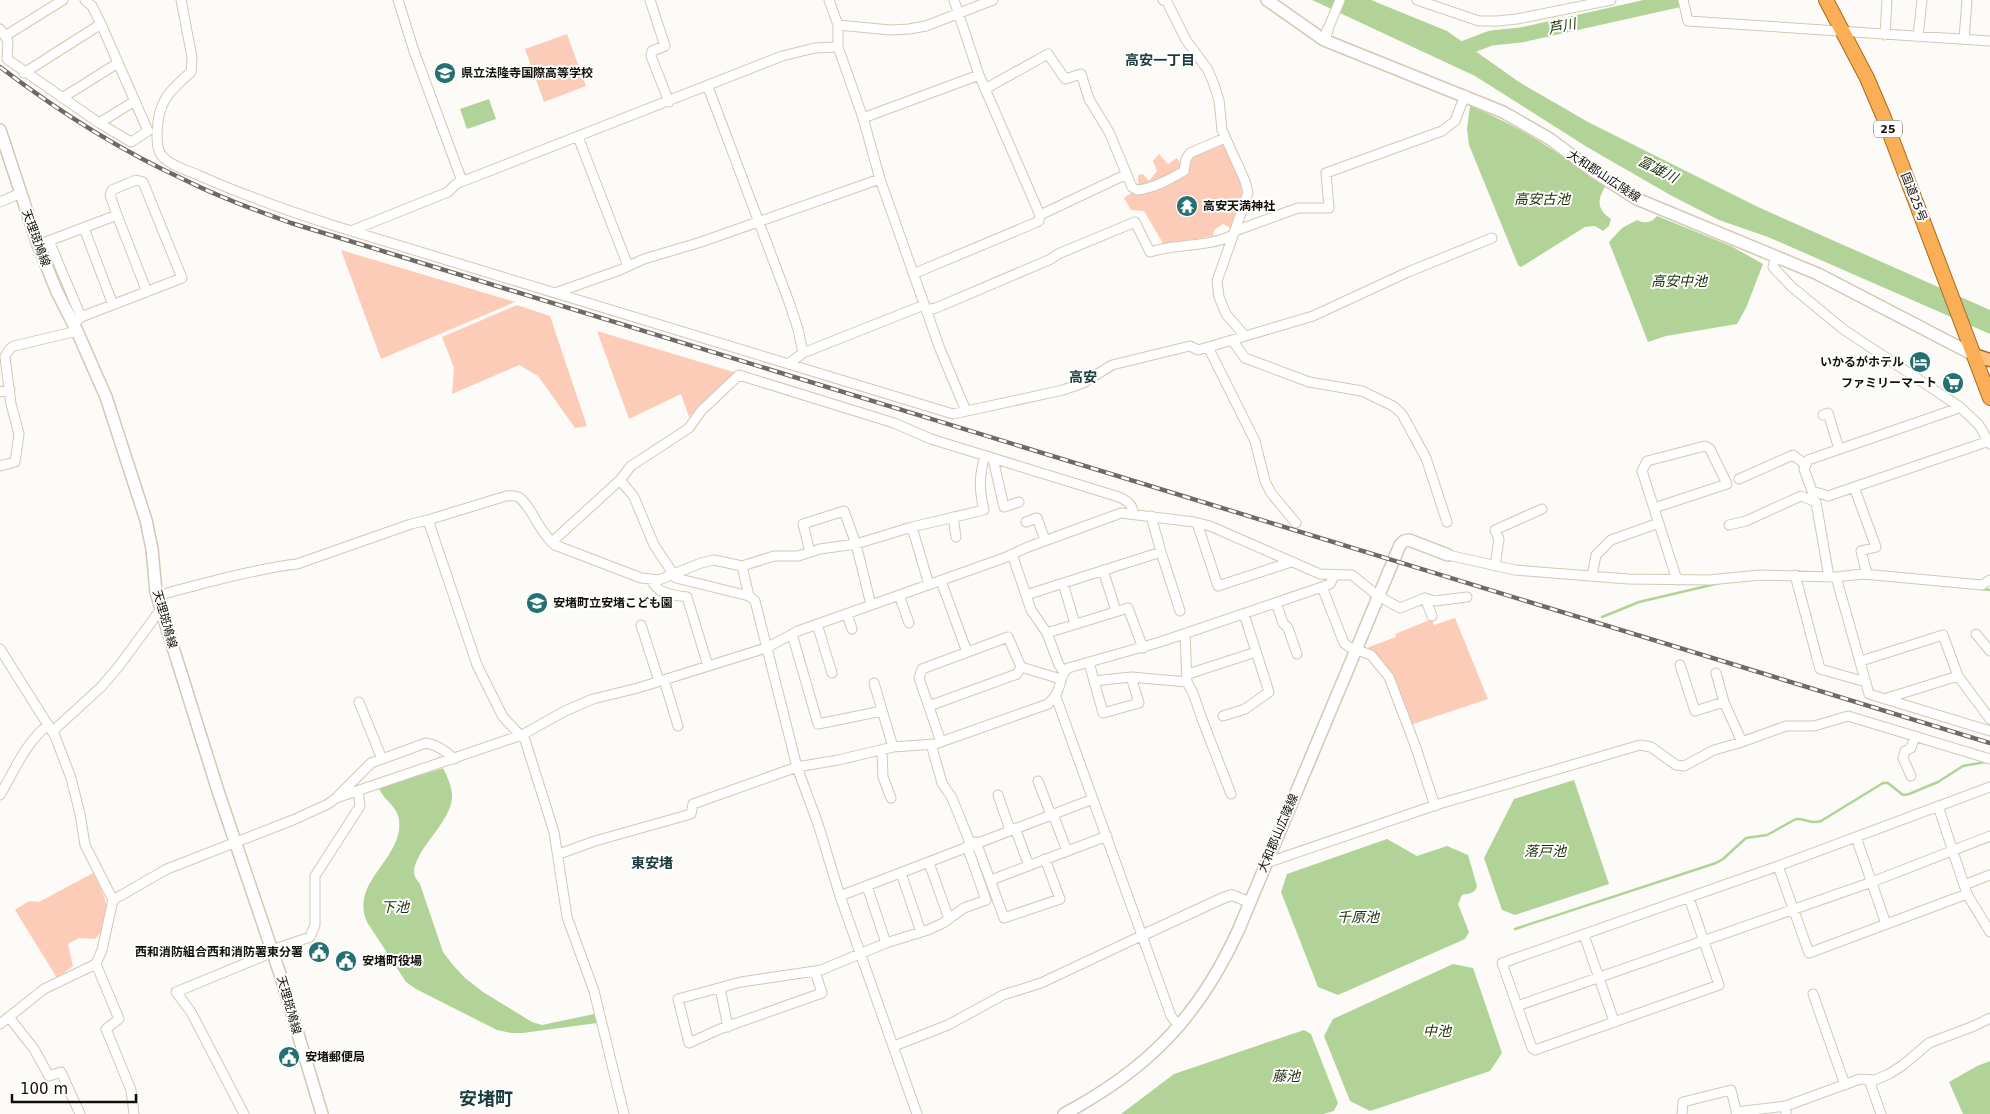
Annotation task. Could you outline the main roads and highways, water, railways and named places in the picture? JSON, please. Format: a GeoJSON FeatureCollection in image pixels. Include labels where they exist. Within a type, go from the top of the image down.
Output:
{"type":"FeatureCollection","features":[{"type":"Feature","properties":{"kind":"highway","name":"国道25号"},"geometry":{"type":"LineString","coordinates":[[1826,0],[1844,32],[1880,110],[1990,398]]}},
{"type":"Feature","properties":{"kind":"main road","name":"大和郡山広陵線"},"geometry":{"type":"LineString","coordinates":[[1267,0],[1326,35],[1503,112],[1550,139],[1593,171],[1637,199],[1818,274],[1974,355]]}},
{"type":"Feature","properties":{"kind":"main road","name":"天理斑鳩線"},"geometry":{"type":"LineString","coordinates":[[0,130],[21,193],[44,243],[56,292],[77,324],[106,397],[146,520],[161,609],[272,951],[322,1114]]}},
{"type":"Feature","properties":{"kind":"main road"},"geometry":{"type":"LineString","coordinates":[[1974,355],[1990,360]]}},
{"type":"Feature","properties":{"kind":"main road","name":"大和郡山広陵線"},"geometry":{"type":"LineString","coordinates":[[1064,1114],[1103,1092],[1132,1071],[1179,1026],[1214,979],[1238,931],[1393,560],[1404,541],[1409,540],[1448,555]]}},
{"type":"Feature","properties":{"kind":"water","name":"富雄川"},"geometry":{"type":"Polygon","coordinates":[[[1312,0],[1371,0],[1447,31],[1519,82],[1588,122],[1758,207],[1990,310],[1990,334],[1768,237],[1719,220],[1672,196],[1587,147],[1475,76],[1312,0]]]}},
{"type":"Feature","properties":{"kind":"water"},"geometry":{"type":"Polygon","coordinates":[[[489,99],[496,119],[467,129],[460,109],[489,99]]]}},
{"type":"Feature","properties":{"kind":"water","name":"高安古池"},"geometry":{"type":"Polygon","coordinates":[[[1470,106],[1524,132],[1605,187],[1600,204],[1603,212],[1611,219],[1609,226],[1603,231],[1595,226],[1585,227],[1521,267],[1518,265],[1469,145],[1467,129],[1470,106]]]}},
{"type":"Feature","properties":{"kind":"water","name":"高安中池"},"geometry":{"type":"Polygon","coordinates":[[[1657,216],[1731,246],[1763,264],[1746,308],[1737,324],[1666,336],[1648,342],[1609,242],[1622,228],[1637,220],[1650,221],[1657,216]]]}},
{"type":"Feature","properties":{"kind":"water","name":"下池"},"geometry":{"type":"Polygon","coordinates":[[[443,768],[451,787],[451,804],[441,825],[415,864],[414,874],[420,884],[443,952],[465,978],[483,992],[532,1022],[542,1025],[594,1014],[597,1023],[523,1033],[497,1030],[416,989],[406,982],[367,922],[363,907],[365,894],[394,847],[398,834],[399,820],[396,810],[379,788],[443,768]]]}},
{"type":"Feature","properties":{"kind":"water","name":"落戸池"},"geometry":{"type":"Polygon","coordinates":[[[1574,780],[1609,884],[1515,915],[1502,910],[1484,858],[1514,799],[1574,780]]]}},
{"type":"Feature","properties":{"kind":"water","name":"千原池"},"geometry":{"type":"Polygon","coordinates":[[[1387,839],[1417,856],[1447,846],[1468,855],[1477,886],[1473,892],[1462,895],[1458,904],[1469,932],[1465,939],[1338,995],[1318,987],[1281,892],[1287,874],[1387,839]]]}},
{"type":"Feature","properties":{"kind":"water","name":"中池"},"geometry":{"type":"Polygon","coordinates":[[[1453,964],[1473,968],[1502,1053],[1490,1071],[1370,1111],[1350,1101],[1324,1036],[1333,1019],[1453,964]]]}},
{"type":"Feature","properties":{"kind":"water","name":"藤池"},"geometry":{"type":"Polygon","coordinates":[[[1304,1030],[1311,1034],[1338,1103],[1334,1111],[1323,1114],[1121,1114],[1174,1074],[1304,1030]]]}},
{"type":"Feature","properties":{"kind":"water"},"geometry":{"type":"Polygon","coordinates":[[[1990,1061],[1990,1114],[1963,1114],[1949,1082],[1990,1061]]]}},
{"type":"Feature","properties":{"kind":"waterway","name":"芦川"},"geometry":{"type":"LineString","coordinates":[[1449,54],[1491,38],[1521,35],[1678,0]]}},
{"type":"Feature","properties":{"kind":"waterway"},"geometry":{"type":"LineString","coordinates":[[1602,617],[1639,602],[1720,583]]}},
{"type":"Feature","properties":{"kind":"waterway"},"geometry":{"type":"LineString","coordinates":[[1982,589],[1990,590]]}},
{"type":"Feature","properties":{"kind":"waterway"},"geometry":{"type":"LineString","coordinates":[[1515,929],[1716,863],[1746,838],[1767,835],[1796,819],[1814,822],[1821,821],[1883,783],[1888,783],[1903,795],[1909,794],[1938,782],[1963,766],[1985,762]]}},
{"type":"Feature","properties":{"kind":"railway"},"geometry":{"type":"LineString","coordinates":[[0,67],[44,99],[136,156],[211,192],[291,223],[1990,743]]}},
{"type":"Feature","properties":{"kind":"place","name":"県立法隆寺国際高等学校"},"geometry":{"type":"Point","coordinates":[445,73]}},
{"type":"Feature","properties":{"kind":"place","name":"高安天満神社"},"geometry":{"type":"Point","coordinates":[1187,206]}},
{"type":"Feature","properties":{"kind":"place","name":"いかるがホテル"},"geometry":{"type":"Point","coordinates":[1920,362]}},
{"type":"Feature","properties":{"kind":"place","name":"ファミリーマート"},"geometry":{"type":"Point","coordinates":[1953,383]}},
{"type":"Feature","properties":{"kind":"place","name":"安堵町立安堵こども園"},"geometry":{"type":"Point","coordinates":[537,603]}},
{"type":"Feature","properties":{"kind":"place","name":"西和消防組合西和消防署東分署"},"geometry":{"type":"Point","coordinates":[319,952]}},
{"type":"Feature","properties":{"kind":"place","name":"安堵町役場"},"geometry":{"type":"Point","coordinates":[346,961]}},
{"type":"Feature","properties":{"kind":"place","name":"安堵郵便局"},"geometry":{"type":"Point","coordinates":[289,1057]}},
{"type":"Feature","properties":{"kind":"district","name":"高安一丁目"},"geometry":{"type":"Point","coordinates":[1160,60]}},
{"type":"Feature","properties":{"kind":"district","name":"高安"},"geometry":{"type":"Point","coordinates":[1083,377]}},
{"type":"Feature","properties":{"kind":"district","name":"東安堵"},"geometry":{"type":"Point","coordinates":[652,863]}},
{"type":"Feature","properties":{"kind":"district","name":"安堵町"},"geometry":{"type":"Point","coordinates":[486,1098]}}]}
